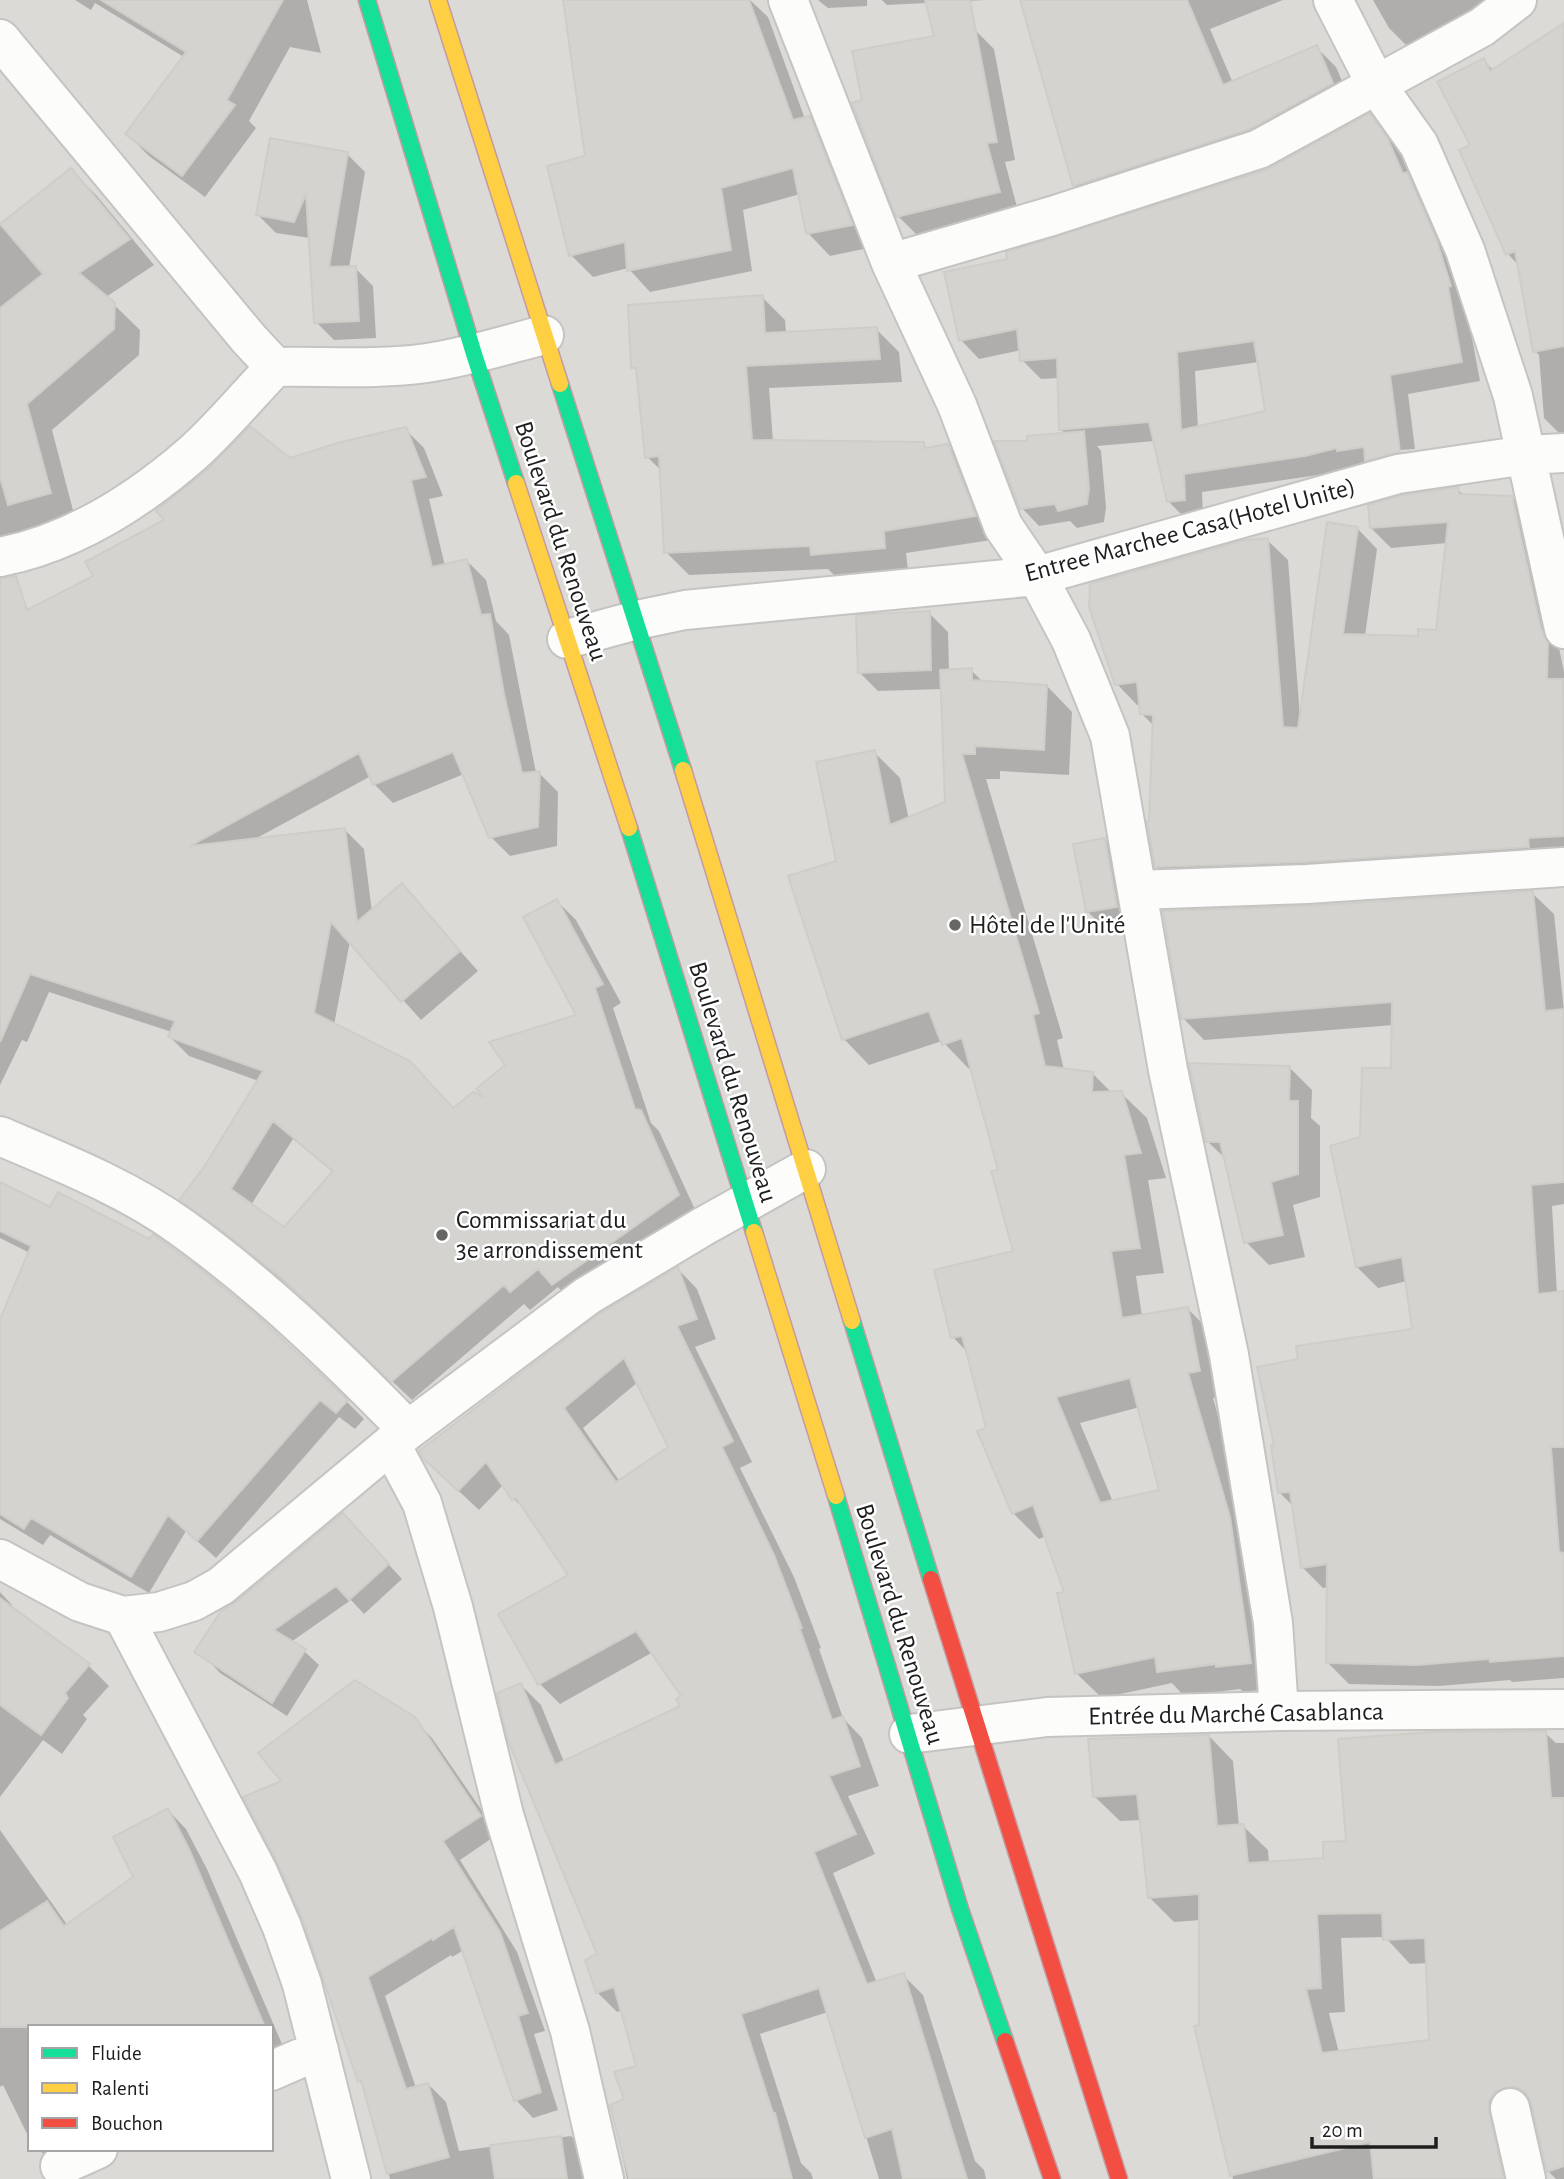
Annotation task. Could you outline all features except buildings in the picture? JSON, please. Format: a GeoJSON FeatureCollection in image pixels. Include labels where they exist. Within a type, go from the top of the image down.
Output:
{"type":"FeatureCollection","features":[{"type":"Feature","properties":{"kind":"highway","name":"Boulevard du Renouveau"},"geometry":{"type":"LineString","coordinates":[[367,0],[474,354],[608,760],[909,1734],[960,1909],[1052,2179]]}},
{"type":"Feature","properties":{"kind":"highway","name":"Boulevard du Renouveau"},"geometry":{"type":"LineString","coordinates":[[438,0],[636,620],[976,1726],[1119,2179]]}},
{"type":"Feature","properties":{"kind":"street"},"geometry":{"type":"LineString","coordinates":[[788,0],[891,263],[957,405],[1003,526],[1037,576],[1071,640],[1110,736],[1168,1070],[1229,1355],[1273,1623],[1279,1711]]}},
{"type":"Feature","properties":{"kind":"street"},"geometry":{"type":"LineString","coordinates":[[1334,0],[1377,86],[1419,145],[1465,250],[1513,397],[1564,629]]}},
{"type":"Feature","properties":{"kind":"street"},"geometry":{"type":"LineString","coordinates":[[891,263],[1065,212],[1259,149],[1482,27],[1517,0]]}},
{"type":"Feature","properties":{"kind":"street"},"geometry":{"type":"LineString","coordinates":[[0,39],[249,340],[275,367],[358,367],[426,363],[474,354],[544,335]]}},
{"type":"Feature","properties":{"kind":"street"},"geometry":{"type":"LineString","coordinates":[[0,557],[26,552],[86,527],[142,494],[194,452],[275,367]]}},
{"type":"Feature","properties":{"kind":"street","name":"Entree Marchee Casa(Hotel Unite)"},"geometry":{"type":"LineString","coordinates":[[567,639],[685,610],[1037,576],[1398,474],[1526,455],[1564,453]]}},
{"type":"Feature","properties":{"kind":"street"},"geometry":{"type":"LineString","coordinates":[[1137,890],[1307,884],[1564,867]]}},
{"type":"Feature","properties":{"kind":"street"},"geometry":{"type":"LineString","coordinates":[[0,1136],[125,1194],[180,1226],[256,1287],[357,1378],[400,1438],[453,1607],[504,1815],[570,2031],[604,2179]]}},
{"type":"Feature","properties":{"kind":"street"},"geometry":{"type":"LineString","coordinates":[[0,1559],[80,1602],[124,1616],[159,1612],[194,1601],[221,1586],[400,1438],[587,1296],[806,1169]]}},
{"type":"Feature","properties":{"kind":"street"},"geometry":{"type":"LineString","coordinates":[[124,1616],[258,1872],[282,1927],[302,1984],[351,2179]]}},
{"type":"Feature","properties":{"kind":"street","name":"Entrée du Marché Casablanca"},"geometry":{"type":"LineString","coordinates":[[909,1734],[1047,1717],[1279,1711],[1564,1709]]}},
{"type":"Feature","properties":{"kind":"street"},"geometry":{"type":"LineString","coordinates":[[273,2070],[319,2049]]}},
{"type":"Feature","properties":{"kind":"street"},"geometry":{"type":"LineString","coordinates":[[1510,2108],[1526,2179]]}},
{"type":"Feature","properties":{"kind":"street"},"geometry":{"type":"LineString","coordinates":[[60,2166],[93,2151]]}},
{"type":"Feature","properties":{"kind":"shaded area"},"geometry":{"type":"Polygon","coordinates":[[[0,0],[1564,0],[1564,2179],[0,2179],[0,0]]]}},
{"type":"Feature","properties":{"kind":"traffic: fast"},"geometry":{"type":"LineString","coordinates":[[367,0],[474,354],[516,483]]}},
{"type":"Feature","properties":{"kind":"traffic: fast"},"geometry":{"type":"LineString","coordinates":[[560,384],[683,770]]}},
{"type":"Feature","properties":{"kind":"traffic: fast"},"geometry":{"type":"LineString","coordinates":[[629,828],[754,1232]]}},
{"type":"Feature","properties":{"kind":"traffic: fast"},"geometry":{"type":"LineString","coordinates":[[852,1321],[931,1579]]}},
{"type":"Feature","properties":{"kind":"traffic: fast"},"geometry":{"type":"LineString","coordinates":[[836,1496],[960,1909],[1005,2041]]}},
{"type":"Feature","properties":{"kind":"traffic: slow"},"geometry":{"type":"LineString","coordinates":[[438,0],[560,384]]}},
{"type":"Feature","properties":{"kind":"traffic: slow"},"geometry":{"type":"LineString","coordinates":[[516,483],[629,828]]}},
{"type":"Feature","properties":{"kind":"traffic: slow"},"geometry":{"type":"LineString","coordinates":[[683,770],[852,1321]]}},
{"type":"Feature","properties":{"kind":"traffic: slow"},"geometry":{"type":"LineString","coordinates":[[754,1232],[836,1496]]}},
{"type":"Feature","properties":{"kind":"traffic: jam"},"geometry":{"type":"LineString","coordinates":[[931,1579],[1119,2179]]}},
{"type":"Feature","properties":{"kind":"traffic: jam"},"geometry":{"type":"LineString","coordinates":[[1005,2041],[1052,2179]]}},
{"type":"Feature","properties":{"kind":"place","name":"Hôtel de l'Unité"},"geometry":{"type":"Point","coordinates":[955,925]}},
{"type":"Feature","properties":{"kind":"place","name":"Commissariat du 3e arrondissement"},"geometry":{"type":"Point","coordinates":[442,1235]}}]}
